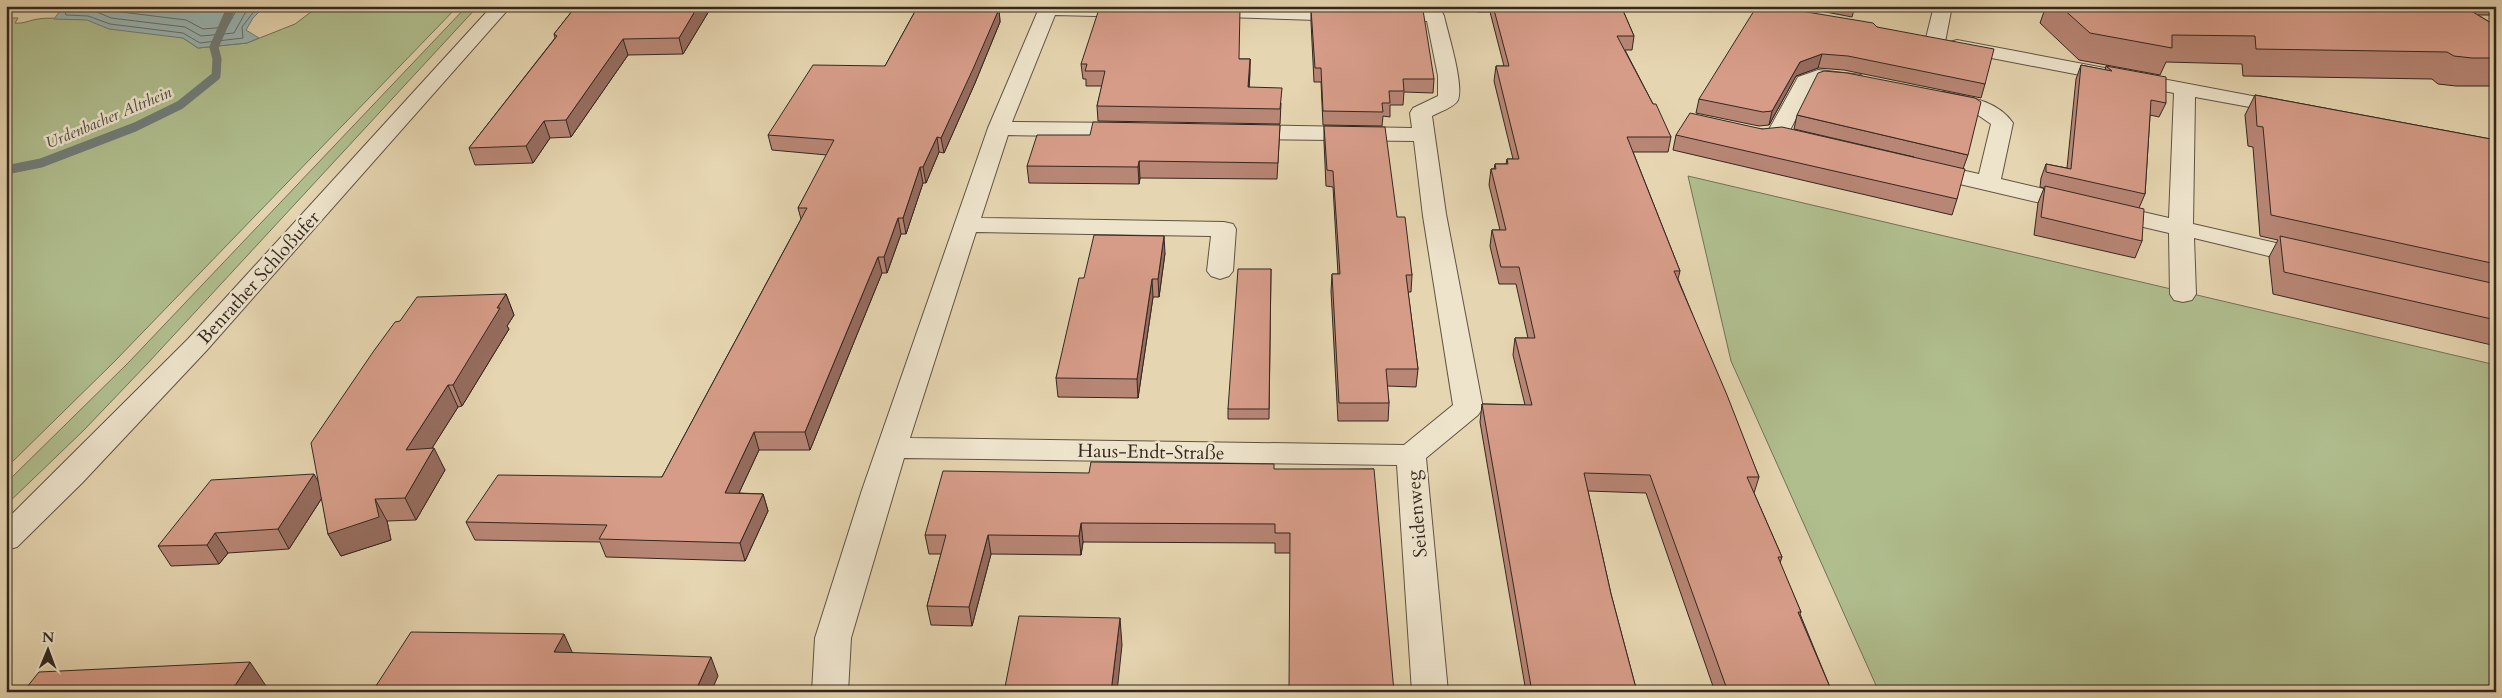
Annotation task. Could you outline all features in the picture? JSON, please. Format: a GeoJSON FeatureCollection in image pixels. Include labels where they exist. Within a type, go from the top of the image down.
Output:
{"type":"FeatureCollection","features":[{"type":"Feature","properties":{"kind":"street","name":"Benrather Schloßufer"},"geometry":{"type":"LineString","coordinates":[[6,539],[87,463],[228,311],[502,6]]}},
{"type":"Feature","properties":{"kind":"street"},"geometry":{"type":"LineString","coordinates":[[1943,6],[1927,40],[2311,112]]}},
{"type":"Feature","properties":{"kind":"street"},"geometry":{"type":"LineString","coordinates":[[830,692],[833,638],[892,448],[1000,128],[1048,7],[1155,11]]}},
{"type":"Feature","properties":{"kind":"street"},"geometry":{"type":"LineString","coordinates":[[1184,12],[1369,15]]}},
{"type":"Feature","properties":{"kind":"street","name":"Seidenweg"},"geometry":{"type":"LineString","coordinates":[[1394,15],[1435,16],[1448,76],[1448,99],[1421,112],[1435,214],[1468,408],[1411,455],[1430,692]]}},
{"type":"Feature","properties":{"kind":"street"},"geometry":{"type":"LineString","coordinates":[[1778,135],[1805,81],[1818,76],[1872,83]]}},
{"type":"Feature","properties":{"kind":"street"},"geometry":{"type":"LineString","coordinates":[[2183,294],[2180,229],[2181,142],[2185,89]]}},
{"type":"Feature","properties":{"kind":"street"},"geometry":{"type":"LineString","coordinates":[[1919,93],[1977,105],[1995,114],[2002,123],[1988,184]]}},
{"type":"Feature","properties":{"kind":"street"},"geometry":{"type":"LineString","coordinates":[[1000,128],[1148,130]]}},
{"type":"Feature","properties":{"kind":"street"},"geometry":{"type":"LineString","coordinates":[[1218,131],[1425,135]]}},
{"type":"Feature","properties":{"kind":"street"},"geometry":{"type":"LineString","coordinates":[[1902,163],[2333,263]]}},
{"type":"Feature","properties":{"kind":"street"},"geometry":{"type":"LineString","coordinates":[[968,225],[1224,229],[1220,271]]}},
{"type":"Feature","properties":{"kind":"street","name":"Haus-Endt-Straße"},"geometry":{"type":"LineString","coordinates":[[892,448],[1411,455]]}},
{"type":"Feature","properties":{"kind":"green space"},"geometry":{"type":"Polygon","coordinates":[[[319,6],[458,6],[114,362],[6,468],[6,18],[18,18],[15,23],[18,23],[45,18],[95,18],[183,38],[198,48],[247,43],[295,24],[319,6]]]}},
{"type":"Feature","properties":{"kind":"green space"},"geometry":{"type":"Polygon","coordinates":[[[467,6],[478,6],[148,363],[84,430],[6,505],[6,483],[128,363],[467,6]]]}},
{"type":"Feature","properties":{"kind":"green space"},"geometry":{"type":"Polygon","coordinates":[[[1688,176],[2496,365],[2496,692],[1879,692],[1731,361],[1688,176]]]}},
{"type":"Feature","properties":{"kind":"water"},"geometry":{"type":"Polygon","coordinates":[[[57,6],[265,6],[253,18],[246,30],[259,38],[247,43],[198,48],[183,38],[109,29],[87,20],[54,19],[60,11],[57,6]]]}},
{"type":"Feature","properties":{"kind":"building"},"geometry":{"type":"Polygon","coordinates":[[[576,6],[698,6],[679,38],[623,39],[566,120],[544,121],[526,146],[469,148],[557,36],[554,34],[576,6]]]}},
{"type":"Feature","properties":{"kind":"building"},"geometry":{"type":"Polygon","coordinates":[[[918,6],[990,6],[989,9],[999,9],[941,138],[937,137],[923,167],[920,167],[903,218],[898,218],[884,257],[878,257],[805,432],[754,432],[725,493],[763,494],[740,543],[599,539],[607,525],[466,522],[498,475],[662,477],[807,208],[798,208],[834,140],[768,135],[813,65],[885,66],[918,6]]]}},
{"type":"Feature","properties":{"kind":"building"},"geometry":{"type":"Polygon","coordinates":[[[1139,6],[1240,8],[1239,59],[1250,59],[1248,87],[1282,88],[1280,109],[1097,106],[1105,71],[1085,71],[1087,64],[1081,64],[1099,9],[1139,9],[1139,6]]]}},
{"type":"Feature","properties":{"kind":"building"},"geometry":{"type":"Polygon","coordinates":[[[1378,6],[1423,10],[1434,79],[1403,79],[1404,91],[1389,91],[1390,103],[1382,103],[1383,112],[1323,111],[1321,68],[1315,68],[1311,9],[1370,10],[1378,6]]]}},
{"type":"Feature","properties":{"kind":"building"},"geometry":{"type":"Polygon","coordinates":[[[1493,6],[1621,6],[1634,36],[1617,36],[1653,104],[1656,104],[1671,137],[1627,137],[1680,271],[1674,271],[1727,395],[1759,477],[1747,477],[1782,557],[1778,557],[1801,612],[1798,612],[1832,692],[1728,692],[1650,475],[1584,473],[1611,594],[1637,692],[1532,692],[1482,404],[1532,405],[1515,338],[1535,338],[1519,267],[1501,267],[1492,230],[1506,230],[1491,169],[1496,169],[1495,164],[1508,164],[1507,159],[1519,159],[1496,66],[1509,66],[1493,6]]]}},
{"type":"Feature","properties":{"kind":"building"},"geometry":{"type":"Polygon","coordinates":[[[1757,6],[1771,6],[1873,23],[1877,27],[1994,49],[1985,84],[1848,56],[1822,54],[1800,62],[1772,111],[1763,112],[1699,99],[1757,6]]]}},
{"type":"Feature","properties":{"kind":"building"},"geometry":{"type":"Polygon","coordinates":[[[2060,6],[2463,6],[2496,26],[2496,58],[2454,56],[2447,52],[2256,49],[2255,36],[2172,35],[2172,48],[2090,33],[2060,6]]]}},
{"type":"Feature","properties":{"kind":"building"},"geometry":{"type":"Polygon","coordinates":[[[2081,65],[2112,71],[2106,66],[2166,77],[2166,103],[2151,100],[2145,194],[2046,172],[2046,164],[2071,169],[2081,65]]]}},
{"type":"Feature","properties":{"kind":"building"},"geometry":{"type":"Polygon","coordinates":[[[1824,71],[1847,73],[1975,98],[1981,102],[1968,155],[1797,115],[1818,73],[1824,71]]]}},
{"type":"Feature","properties":{"kind":"building"},"geometry":{"type":"Polygon","coordinates":[[[2255,95],[2496,140],[2496,264],[2271,215],[2263,127],[2257,126],[2255,95]]]}},
{"type":"Feature","properties":{"kind":"building"},"geometry":{"type":"Polygon","coordinates":[[[1690,113],[1762,129],[1782,127],[1965,169],[1957,199],[1676,135],[1690,113]]]}},
{"type":"Feature","properties":{"kind":"building"},"geometry":{"type":"Polygon","coordinates":[[[1093,122],[1280,125],[1278,163],[1139,161],[1138,167],[1027,166],[1037,135],[1090,135],[1093,122]]]}},
{"type":"Feature","properties":{"kind":"building"},"geometry":{"type":"Polygon","coordinates":[[[1324,126],[1385,127],[1397,217],[1405,217],[1412,275],[1406,275],[1418,369],[1386,369],[1389,403],[1339,403],[1332,274],[1340,274],[1333,171],[1327,170],[1324,126]]]}},
{"type":"Feature","properties":{"kind":"building"},"geometry":{"type":"Polygon","coordinates":[[[2045,186],[2144,209],[2142,241],[2041,217],[2045,186]]]}},
{"type":"Feature","properties":{"kind":"building"},"geometry":{"type":"Polygon","coordinates":[[[1094,235],[1164,236],[1158,279],[1152,279],[1137,379],[1056,378],[1079,278],[1084,278],[1094,235]]]}},
{"type":"Feature","properties":{"kind":"building"},"geometry":{"type":"Polygon","coordinates":[[[2280,236],[2496,284],[2496,320],[2284,272],[2280,236]]]}},
{"type":"Feature","properties":{"kind":"building"},"geometry":{"type":"Polygon","coordinates":[[[1238,269],[1271,269],[1269,409],[1228,409],[1238,269]]]}},
{"type":"Feature","properties":{"kind":"building"},"geometry":{"type":"Polygon","coordinates":[[[506,294],[497,308],[500,308],[453,385],[448,385],[406,450],[434,448],[405,498],[375,499],[379,517],[328,534],[311,443],[395,322],[400,321],[417,297],[506,294]]]}},
{"type":"Feature","properties":{"kind":"building"},"geometry":{"type":"Polygon","coordinates":[[[1091,462],[1274,464],[1274,469],[1374,469],[1394,692],[1289,692],[1290,533],[1275,533],[1275,524],[1081,523],[1079,536],[988,535],[969,607],[927,606],[946,535],[925,535],[943,471],[1089,473],[1091,462]]]}},
{"type":"Feature","properties":{"kind":"building"},"geometry":{"type":"Polygon","coordinates":[[[314,474],[278,529],[215,533],[207,545],[158,546],[211,480],[314,474]]]}},
{"type":"Feature","properties":{"kind":"building"},"geometry":{"type":"Polygon","coordinates":[[[1019,616],[1120,618],[1111,692],[1004,692],[1019,616]]]}},
{"type":"Feature","properties":{"kind":"building"},"geometry":{"type":"Polygon","coordinates":[[[411,632],[564,634],[554,652],[711,657],[695,692],[372,692],[411,632]]]}},
{"type":"Feature","properties":{"kind":"building"},"geometry":{"type":"Polygon","coordinates":[[[250,662],[231,692],[23,692],[39,672],[250,662]]]}},
{"type":"Feature","properties":{"kind":"waterway","name":"Urdenbacher Altrhein"},"geometry":{"type":"LineString","coordinates":[[6,170],[41,163],[135,127],[180,105],[216,76],[217,59],[214,47],[232,6]]}}]}
